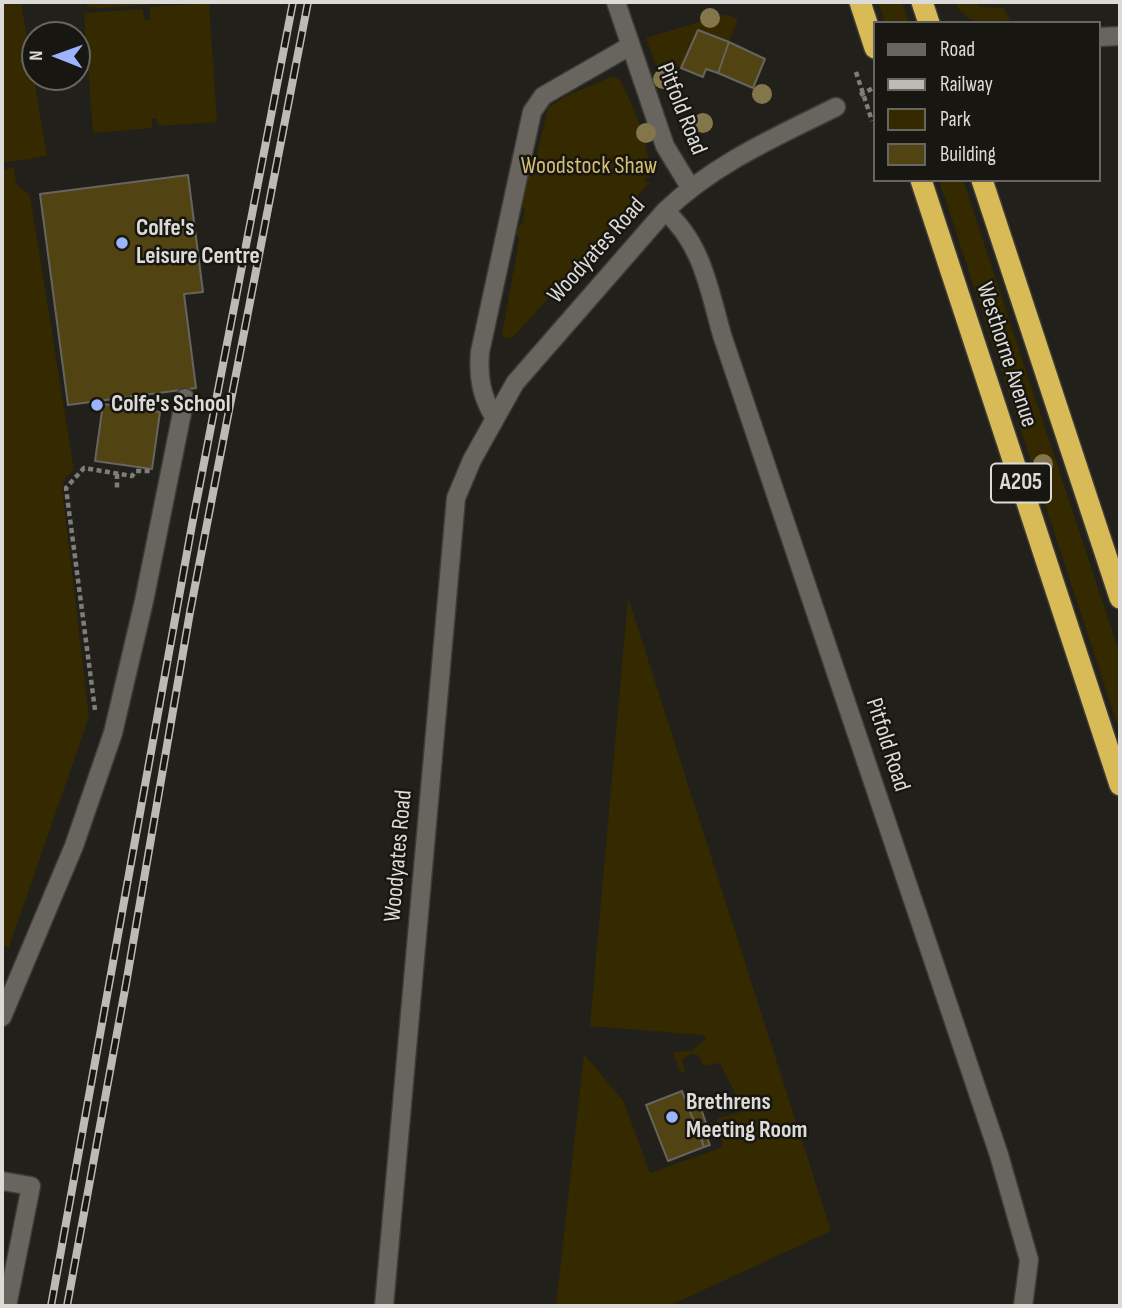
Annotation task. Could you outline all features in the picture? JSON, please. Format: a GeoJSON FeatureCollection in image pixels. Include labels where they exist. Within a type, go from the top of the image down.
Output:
{"type":"FeatureCollection","features":[{"type":"Feature","properties":{"kind":"highway"},"geometry":{"type":"LineString","coordinates":[[860,2],[874,45]]}},
{"type":"Feature","properties":{"kind":"highway"},"geometry":{"type":"LineString","coordinates":[[922,2],[928,21]]}},
{"type":"Feature","properties":{"kind":"highway","name":"Westhorne Avenue"},"geometry":{"type":"LineString","coordinates":[[922,182],[1120,785]]}},
{"type":"Feature","properties":{"kind":"highway","name":"Westhorne Avenue"},"geometry":{"type":"LineString","coordinates":[[983,182],[1120,598]]}},
{"type":"Feature","properties":{"kind":"street","name":"Pitfold Road"},"geometry":{"type":"LineString","coordinates":[[616,2],[665,146],[690,187]]}},
{"type":"Feature","properties":{"kind":"street"},"geometry":{"type":"LineString","coordinates":[[1101,37],[1120,36]]}},
{"type":"Feature","properties":{"kind":"street"},"geometry":{"type":"LineString","coordinates":[[494,417],[485,403],[478,377],[480,352],[529,120],[543,96],[631,46]]}},
{"type":"Feature","properties":{"kind":"street","name":"Woodyates Road"},"geometry":{"type":"LineString","coordinates":[[384,1306],[456,498],[494,417],[515,383],[546,344],[666,211],[690,187],[740,155],[836,107]]}},
{"type":"Feature","properties":{"kind":"street","name":"Pitfold Road"},"geometry":{"type":"LineString","coordinates":[[666,211],[688,234],[700,259],[722,335],[999,1155],[1029,1260],[1023,1306]]}},
{"type":"Feature","properties":{"kind":"street"},"geometry":{"type":"LineString","coordinates":[[2,1017],[74,846],[113,733],[142,612],[186,398]]}},
{"type":"Feature","properties":{"kind":"street"},"geometry":{"type":"LineString","coordinates":[[2,1181],[31,1186],[8,1306]]}},
{"type":"Feature","properties":{"kind":"path"},"geometry":{"type":"LineString","coordinates":[[856,72],[872,121]]}},
{"type":"Feature","properties":{"kind":"path"},"geometry":{"type":"LineString","coordinates":[[862,94],[874,88]]}},
{"type":"Feature","properties":{"kind":"path"},"geometry":{"type":"LineString","coordinates":[[96,721],[66,488],[84,468],[132,476]]}},
{"type":"Feature","properties":{"kind":"path"},"geometry":{"type":"LineString","coordinates":[[117,474],[117,488]]}},
{"type":"Feature","properties":{"kind":"green space"},"geometry":{"type":"Polygon","coordinates":[[[2,2],[21,2],[24,21],[21,21],[21,91],[36,91],[47,156],[2,163],[2,2]]]}},
{"type":"Feature","properties":{"kind":"green space"},"geometry":{"type":"Polygon","coordinates":[[[87,2],[186,2],[100,8],[87,7],[87,2]]]}},
{"type":"Feature","properties":{"kind":"green space"},"geometry":{"type":"Polygon","coordinates":[[[878,2],[902,2],[908,21],[884,21],[878,2]]]}},
{"type":"Feature","properties":{"kind":"green space"},"geometry":{"type":"Polygon","coordinates":[[[955,2],[975,2],[980,7],[1003,8],[1011,20],[978,21],[965,16],[955,2]]]}},
{"type":"Feature","properties":{"kind":"green space"},"geometry":{"type":"Polygon","coordinates":[[[209,3],[217,122],[158,126],[157,118],[152,119],[152,128],[93,133],[90,91],[91,21],[85,21],[84,13],[143,9],[144,20],[150,20],[150,7],[209,3]]]}},
{"type":"Feature","properties":{"kind":"green space"},"geometry":{"type":"Polygon","coordinates":[[[726,14],[738,20],[729,42],[698,30],[681,68],[677,66],[665,92],[646,38],[726,14]]]}},
{"type":"Feature","properties":{"kind":"green space","name":"Woodstock Shaw"},"geometry":{"type":"Polygon","coordinates":[[[611,77],[618,78],[635,112],[650,166],[651,177],[646,177],[645,181],[650,182],[571,273],[572,280],[567,278],[513,337],[506,339],[502,335],[519,240],[515,231],[523,222],[525,209],[518,205],[527,176],[531,174],[530,169],[535,162],[548,108],[568,95],[611,77]]]}},
{"type":"Feature","properties":{"kind":"green space"},"geometry":{"type":"Polygon","coordinates":[[[14,167],[16,184],[30,195],[74,470],[66,477],[62,488],[89,717],[9,947],[2,947],[2,170],[14,167]]]}},
{"type":"Feature","properties":{"kind":"green space"},"geometry":{"type":"Polygon","coordinates":[[[940,182],[964,182],[1120,655],[1120,733],[940,182]]]}},
{"type":"Feature","properties":{"kind":"green space"},"geometry":{"type":"Polygon","coordinates":[[[628,597],[831,1231],[669,1306],[556,1306],[584,1054],[624,1102],[650,1173],[723,1147],[716,1124],[718,1118],[744,1111],[720,1063],[704,1066],[698,1055],[691,1054],[682,1060],[685,1073],[680,1072],[673,1052],[691,1051],[706,1039],[704,1035],[590,1026],[628,597]]]}},
{"type":"Feature","properties":{"kind":"building"},"geometry":{"type":"Polygon","coordinates":[[[698,30],[729,42],[718,73],[706,69],[703,77],[681,68],[698,30]]]}},
{"type":"Feature","properties":{"kind":"building"},"geometry":{"type":"Polygon","coordinates":[[[729,42],[765,59],[753,88],[718,73],[729,42]]]}},
{"type":"Feature","properties":{"kind":"building","name":"Colfe's Leisure Centre"},"geometry":{"type":"Polygon","coordinates":[[[188,175],[203,292],[184,294],[196,388],[68,405],[40,194],[188,175]]]}},
{"type":"Feature","properties":{"kind":"building"},"geometry":{"type":"Polygon","coordinates":[[[103,404],[160,412],[152,469],[95,461],[103,404]]]}},
{"type":"Feature","properties":{"kind":"building","name":"Brethrens Meeting Room"},"geometry":{"type":"Polygon","coordinates":[[[682,1091],[704,1147],[668,1161],[646,1105],[682,1091]]]}},
{"type":"Feature","properties":{"kind":"building"},"geometry":{"type":"Polygon","coordinates":[[[698,1100],[707,1126],[697,1129],[687,1104],[698,1100]]]}},
{"type":"Feature","properties":{"kind":"building"},"geometry":{"type":"Polygon","coordinates":[[[706,1136],[710,1145],[704,1147],[701,1137],[706,1136]]]}},
{"type":"Feature","properties":{"kind":"railway"},"geometry":{"type":"LineString","coordinates":[[51,1306],[192,525],[293,2]]}},
{"type":"Feature","properties":{"kind":"railway"},"geometry":{"type":"LineString","coordinates":[[67,1306],[190,612],[308,2]]}},
{"type":"Feature","properties":{"kind":"place","name":"Colfe's Leisure Centre"},"geometry":{"type":"Point","coordinates":[122,243]}},
{"type":"Feature","properties":{"kind":"place","name":"Colfe's School"},"geometry":{"type":"Point","coordinates":[97,405]}},
{"type":"Feature","properties":{"kind":"place","name":"Brethrens Meeting Room"},"geometry":{"type":"Point","coordinates":[672,1117]}}]}
